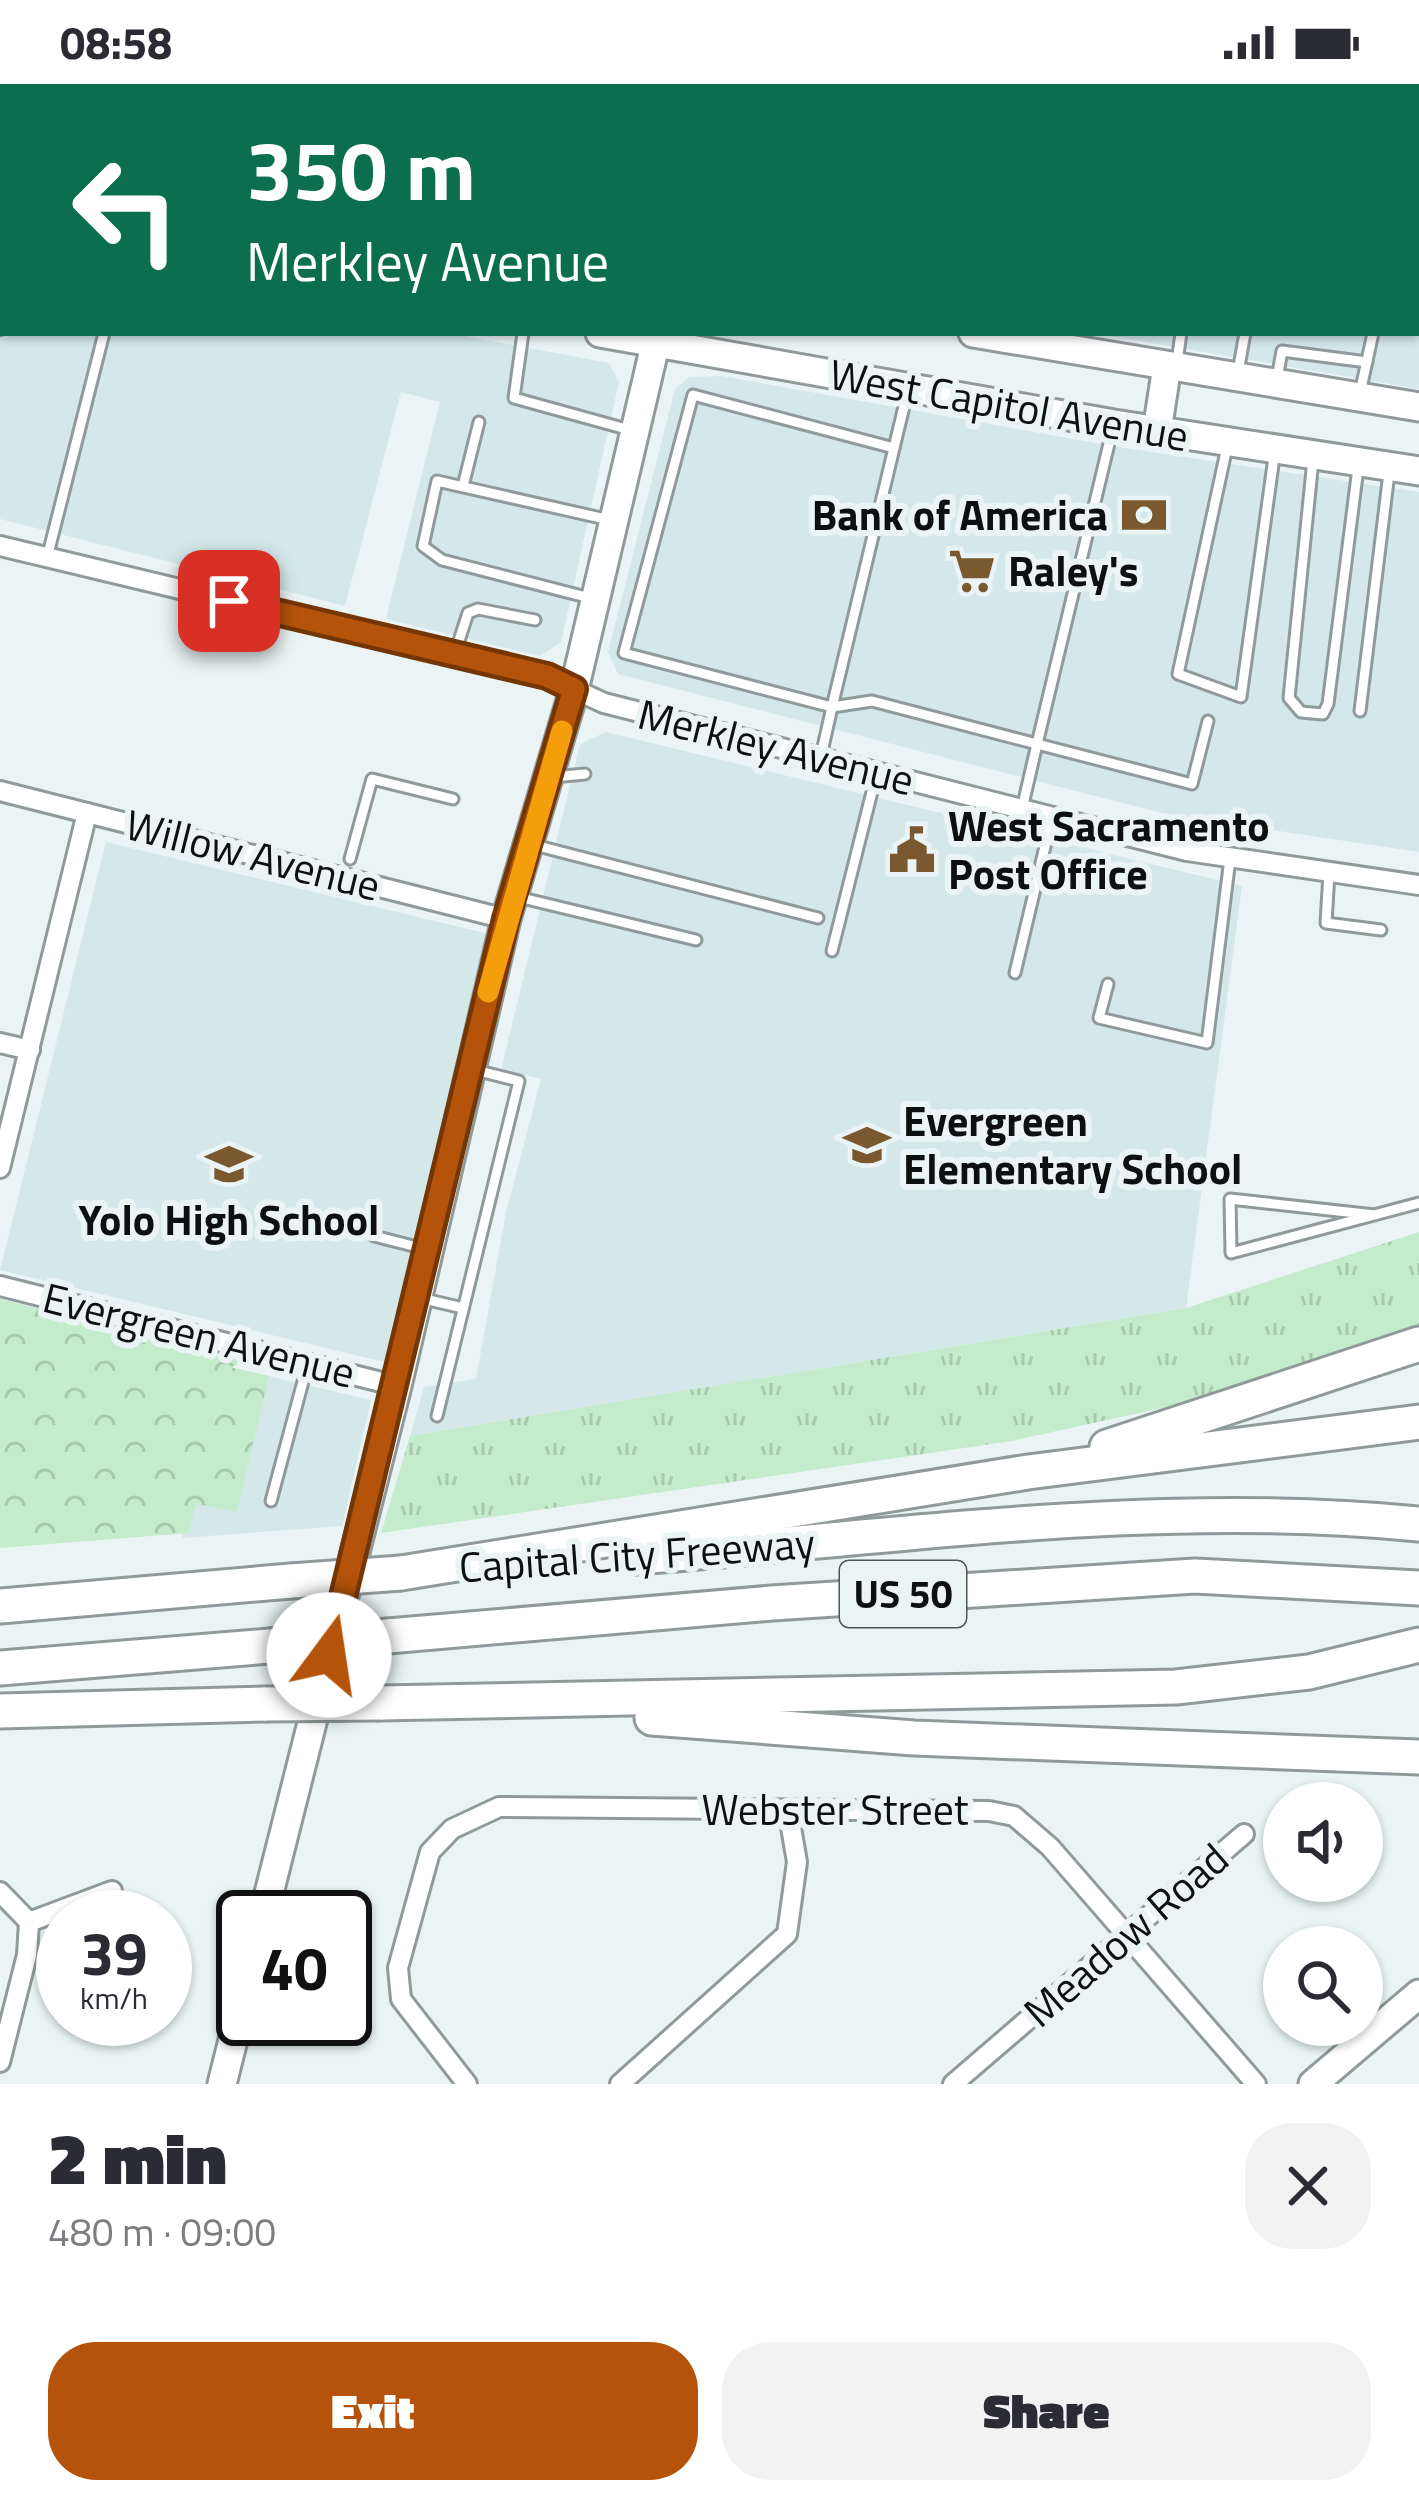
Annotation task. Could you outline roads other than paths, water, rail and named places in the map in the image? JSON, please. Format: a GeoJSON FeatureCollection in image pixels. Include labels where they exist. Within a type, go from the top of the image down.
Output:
{"type":"FeatureCollection","features":[{"type":"Feature","properties":{"kind":"highway"},"geometry":{"type":"LineString","coordinates":[[1028,1472],[1419,1344]]}},
{"type":"Feature","properties":{"kind":"highway"},"geometry":{"type":"LineString","coordinates":[[401,1573],[1028,1472],[1419,1422]]}},
{"type":"Feature","properties":{"kind":"highway","name":"Capital City Freeway"},"geometry":{"type":"LineString","coordinates":[[0,1606],[1120,1516],[1225,1513],[1419,1524]]}},
{"type":"Feature","properties":{"kind":"highway","name":"Capital City Freeway"},"geometry":{"type":"LineString","coordinates":[[0,1668],[772,1603],[1172,1577],[1298,1578],[1419,1588]]}},
{"type":"Feature","properties":{"kind":"highway"},"geometry":{"type":"LineString","coordinates":[[0,1711],[1176,1687],[1363,1661],[1419,1645]]}},
{"type":"Feature","properties":{"kind":"highway"},"geometry":{"type":"LineString","coordinates":[[495,1702],[914,1738],[1419,1757]]}},
{"type":"Feature","properties":{"kind":"street","name":"West Capitol Avenue"},"geometry":{"type":"LineString","coordinates":[[1004,336],[1074,342],[1171,367],[1419,406]]}},
{"type":"Feature","properties":{"kind":"street"},"geometry":{"type":"LineString","coordinates":[[270,1890],[397,1386],[425,1249],[509,908],[574,689],[657,338]]}},
{"type":"Feature","properties":{"kind":"street","name":"West Capitol Avenue"},"geometry":{"type":"LineString","coordinates":[[657,338],[908,389],[1419,471]]}},
{"type":"Feature","properties":{"kind":"street"},"geometry":{"type":"LineString","coordinates":[[1157,431],[1171,367]]}},
{"type":"Feature","properties":{"kind":"street","name":"Merkley Avenue"},"geometry":{"type":"LineString","coordinates":[[0,546],[547,676],[604,704],[1052,817],[1230,857],[1419,885]]}},
{"type":"Feature","properties":{"kind":"street","name":"Willow Avenue"},"geometry":{"type":"LineString","coordinates":[[0,791],[509,908]]}},
{"type":"Feature","properties":{"kind":"street"},"geometry":{"type":"LineString","coordinates":[[0,1168],[87,813]]}},
{"type":"Feature","properties":{"kind":"street"},"geometry":{"type":"LineString","coordinates":[[0,1043],[30,1050]]}},
{"type":"Feature","properties":{"kind":"street","name":"Evergreen Avenue"},"geometry":{"type":"LineString","coordinates":[[0,1286],[397,1386]]}},
{"type":"Feature","properties":{"kind":"street","name":"Webster Street"},"geometry":{"type":"LineString","coordinates":[[467,2084],[400,1999],[398,1968],[430,1852],[452,1829],[499,1807],[988,1810],[1014,1816],[1050,1847],[1256,2084]]}},
{"type":"Feature","properties":{"kind":"street"},"geometry":{"type":"LineString","coordinates":[[620,2084],[788,1934],[797,1862],[788,1810]]}},
{"type":"Feature","properties":{"kind":"street","name":"Meadow Road"},"geometry":{"type":"LineString","coordinates":[[953,2084],[1244,1834]]}},
{"type":"Feature","properties":{"kind":"street"},"geometry":{"type":"LineString","coordinates":[[0,1892],[29,1922],[27,1955],[0,2062]]}},
{"type":"Feature","properties":{"kind":"street"},"geometry":{"type":"LineString","coordinates":[[29,1922],[36,1919]]}},
{"type":"Feature","properties":{"kind":"street"},"geometry":{"type":"LineString","coordinates":[[1313,2084],[1419,1994]]}},
{"type":"Feature","properties":{"kind":"street"},"geometry":{"type":"LineString","coordinates":[[222,2084],[232,2046]]}},
{"type":"Feature","properties":{"kind":"lane"},"geometry":{"type":"LineString","coordinates":[[47,558],[103,336]]}},
{"type":"Feature","properties":{"kind":"lane"},"geometry":{"type":"LineString","coordinates":[[523,336],[514,398],[635,431]]}},
{"type":"Feature","properties":{"kind":"lane"},"geometry":{"type":"LineString","coordinates":[[1171,367],[1180,336]]}},
{"type":"Feature","properties":{"kind":"lane"},"geometry":{"type":"LineString","coordinates":[[1237,378],[1244,336]]}},
{"type":"Feature","properties":{"kind":"lane"},"geometry":{"type":"LineString","coordinates":[[1359,398],[1372,336]]}},
{"type":"Feature","properties":{"kind":"lane"},"geometry":{"type":"LineString","coordinates":[[1276,385],[1282,351],[1367,362]]}},
{"type":"Feature","properties":{"kind":"lane"},"geometry":{"type":"LineString","coordinates":[[820,758],[908,389]]}},
{"type":"Feature","properties":{"kind":"lane"},"geometry":{"type":"LineString","coordinates":[[894,448],[693,395],[624,652],[832,707],[872,701],[1192,784],[1208,721]]}},
{"type":"Feature","properties":{"kind":"lane"},"geometry":{"type":"LineString","coordinates":[[463,486],[479,422]]}},
{"type":"Feature","properties":{"kind":"lane"},"geometry":{"type":"LineString","coordinates":[[1022,809],[1114,424]]}},
{"type":"Feature","properties":{"kind":"lane"},"geometry":{"type":"LineString","coordinates":[[1228,442],[1178,674],[1240,697],[1275,451]]}},
{"type":"Feature","properties":{"kind":"lane"},"geometry":{"type":"LineString","coordinates":[[1313,456],[1289,698],[1301,712],[1311,714],[1323,714],[1328,704],[1358,463]]}},
{"type":"Feature","properties":{"kind":"lane"},"geometry":{"type":"LineString","coordinates":[[1360,711],[1389,468]]}},
{"type":"Feature","properties":{"kind":"lane"},"geometry":{"type":"LineString","coordinates":[[596,599],[442,560],[423,546],[423,526],[437,481],[614,521]]}},
{"type":"Feature","properties":{"kind":"lane"},"geometry":{"type":"LineString","coordinates":[[455,653],[468,613],[478,609],[536,620]]}},
{"type":"Feature","properties":{"kind":"lane"},"geometry":{"type":"LineString","coordinates":[[832,950],[877,772]]}},
{"type":"Feature","properties":{"kind":"lane"},"geometry":{"type":"LineString","coordinates":[[548,778],[585,774]]}},
{"type":"Feature","properties":{"kind":"lane"},"geometry":{"type":"LineString","coordinates":[[350,860],[372,779],[453,799]]}},
{"type":"Feature","properties":{"kind":"lane"},"geometry":{"type":"LineString","coordinates":[[1015,974],[1052,817]]}},
{"type":"Feature","properties":{"kind":"lane"},"geometry":{"type":"LineString","coordinates":[[529,844],[818,918]]}},
{"type":"Feature","properties":{"kind":"lane"},"geometry":{"type":"LineString","coordinates":[[1108,984],[1100,1018],[1207,1043],[1230,857]]}},
{"type":"Feature","properties":{"kind":"lane"},"geometry":{"type":"LineString","coordinates":[[1329,873],[1326,923],[1382,930]]}},
{"type":"Feature","properties":{"kind":"lane"},"geometry":{"type":"LineString","coordinates":[[509,908],[696,940]]}},
{"type":"Feature","properties":{"kind":"lane"},"geometry":{"type":"LineString","coordinates":[[437,1416],[519,1081],[470,1069]]}},
{"type":"Feature","properties":{"kind":"lane"},"geometry":{"type":"LineString","coordinates":[[1375,1215],[1230,1199],[1232,1253],[1354,1220],[1375,1215],[1419,1203]]}},
{"type":"Feature","properties":{"kind":"lane"},"geometry":{"type":"LineString","coordinates":[[374,1235],[425,1249]]}},
{"type":"Feature","properties":{"kind":"lane"},"geometry":{"type":"LineString","coordinates":[[415,1297],[464,1309]]}},
{"type":"Feature","properties":{"kind":"lane"},"geometry":{"type":"LineString","coordinates":[[271,1501],[308,1363]]}},
{"type":"Feature","properties":{"kind":"place","name":"Bank of America"},"geometry":{"type":"Point","coordinates":[1144,515]}},
{"type":"Feature","properties":{"kind":"place","name":"Raley's"},"geometry":{"type":"Point","coordinates":[972,571]}},
{"type":"Feature","properties":{"kind":"place","name":"West Sacramento Post Office"},"geometry":{"type":"Point","coordinates":[912,850]}},
{"type":"Feature","properties":{"kind":"place","name":"Evergreen Elementary School"},"geometry":{"type":"Point","coordinates":[867,1145]}},
{"type":"Feature","properties":{"kind":"place","name":"Yolo High School"},"geometry":{"type":"Point","coordinates":[229,1164]}}]}
